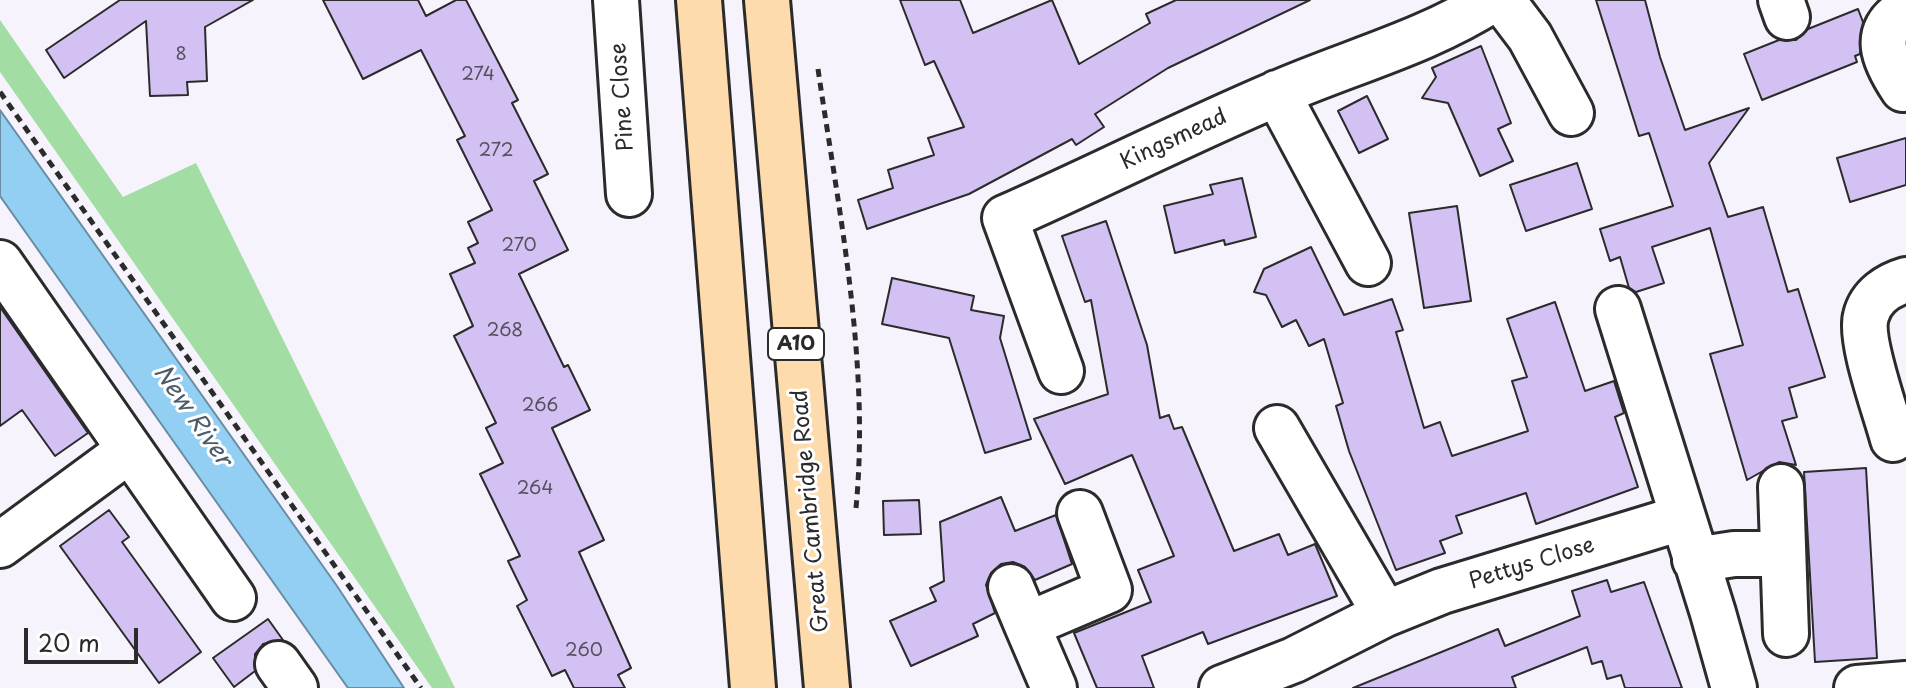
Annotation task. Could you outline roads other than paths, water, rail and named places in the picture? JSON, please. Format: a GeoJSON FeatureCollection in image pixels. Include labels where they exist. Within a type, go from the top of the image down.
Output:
{"type":"FeatureCollection","features":[{"type":"Feature","properties":{"kind":"highway"},"geometry":{"type":"LineString","coordinates":[[699,0],[753,688]]}},
{"type":"Feature","properties":{"kind":"highway","name":"Great Cambridge Road"},"geometry":{"type":"LineString","coordinates":[[767,0],[827,688]]}},
{"type":"Feature","properties":{"kind":"street","name":"Pine Close"},"geometry":{"type":"LineString","coordinates":[[616,0],[629,194]]}},
{"type":"Feature","properties":{"kind":"street","name":"Kingsmead"},"geometry":{"type":"LineString","coordinates":[[1061,371],[1005,218],[1277,93],[1373,54],[1417,41],[1492,0]]}},
{"type":"Feature","properties":{"kind":"street"},"geometry":{"type":"LineString","coordinates":[[1502,0],[1530,37],[1571,113]]}},
{"type":"Feature","properties":{"kind":"street"},"geometry":{"type":"LineString","coordinates":[[1906,10],[1889,26],[1880,45],[1885,62],[1903,89],[1906,88]]}},
{"type":"Feature","properties":{"kind":"street"},"geometry":{"type":"LineString","coordinates":[[1277,93],[1368,263]]}},
{"type":"Feature","properties":{"kind":"street"},"geometry":{"type":"LineString","coordinates":[[0,263],[233,598]]}},
{"type":"Feature","properties":{"kind":"street"},"geometry":{"type":"LineString","coordinates":[[1893,439],[1868,348],[1866,315],[1886,286],[1906,280]]}},
{"type":"Feature","properties":{"kind":"street"},"geometry":{"type":"LineString","coordinates":[[1618,309],[1734,688]]}},
{"type":"Feature","properties":{"kind":"street"},"geometry":{"type":"LineString","coordinates":[[1277,428],[1385,614]]}},
{"type":"Feature","properties":{"kind":"street"},"geometry":{"type":"LineString","coordinates":[[0,545],[128,451]]}},
{"type":"Feature","properties":{"kind":"street"},"geometry":{"type":"LineString","coordinates":[[1781,487],[1786,634]]}},
{"type":"Feature","properties":{"kind":"street"},"geometry":{"type":"LineString","coordinates":[[1054,688],[1019,606],[1099,596],[1109,590],[1080,513]]}},
{"type":"Feature","properties":{"kind":"street","name":"Pettys Close"},"geometry":{"type":"LineString","coordinates":[[1222,688],[1294,660],[1385,614],[1442,591],[1681,518]]}},
{"type":"Feature","properties":{"kind":"street"},"geometry":{"type":"LineString","coordinates":[[1695,560],[1734,554],[1781,554]]}},
{"type":"Feature","properties":{"kind":"street"},"geometry":{"type":"LineString","coordinates":[[1857,688],[1906,684]]}},
{"type":"Feature","properties":{"kind":"water","name":"New River"},"geometry":{"type":"Polygon","coordinates":[[[0,110],[337,586],[404,688],[348,688],[0,196],[0,110]]]}}]}
